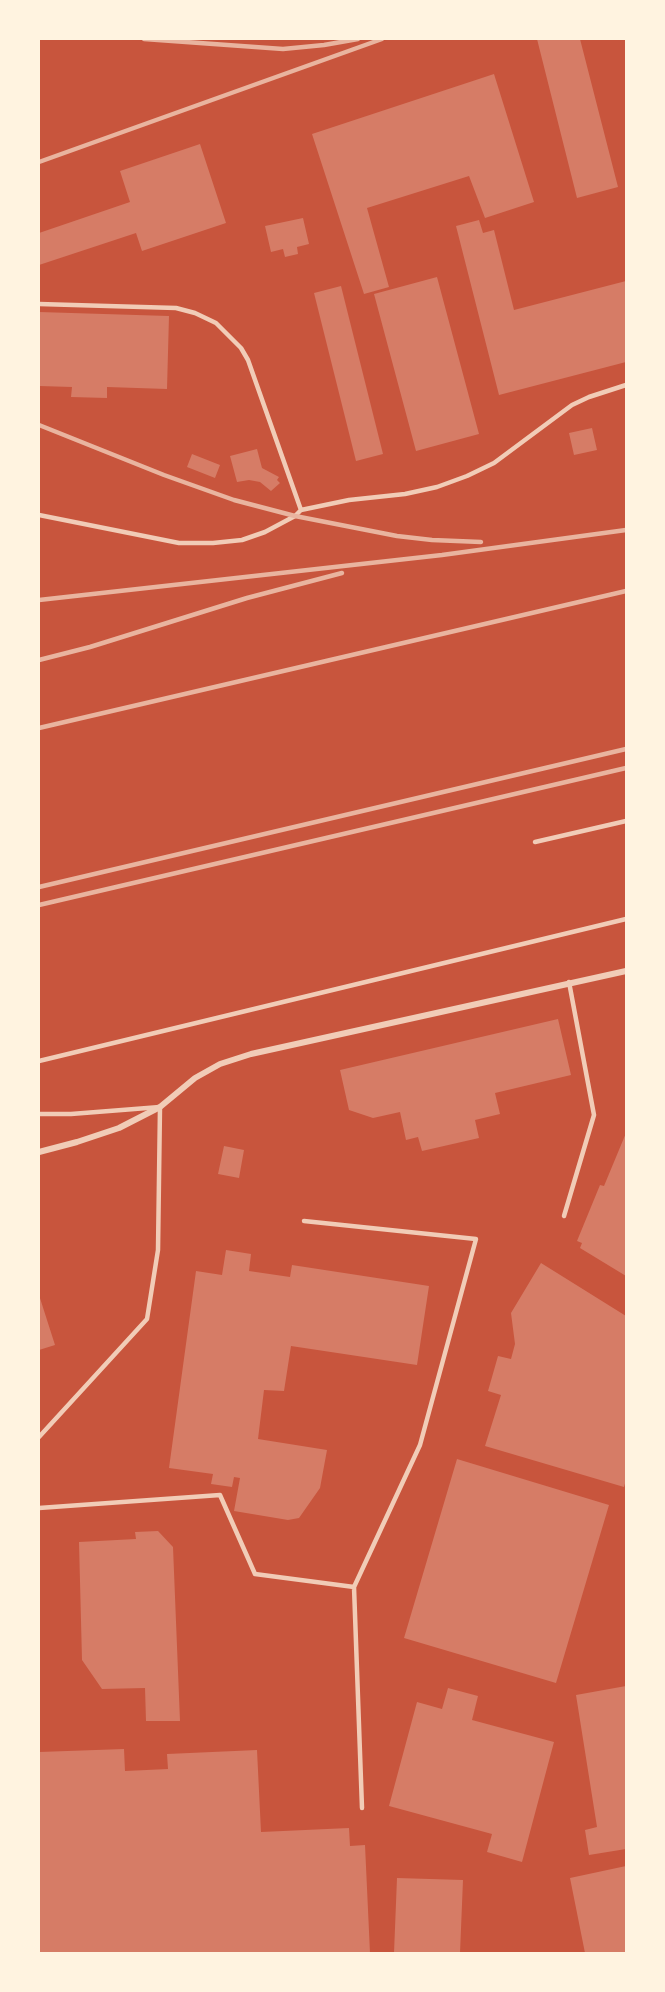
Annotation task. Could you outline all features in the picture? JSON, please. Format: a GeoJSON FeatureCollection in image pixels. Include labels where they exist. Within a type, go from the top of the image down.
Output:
{"type":"FeatureCollection","features":[{"type":"Feature","properties":{"kind":"street"},"geometry":{"type":"LineString","coordinates":[[39,1152],[119,1128],[160,1107],[195,1078],[220,1064],[251,1054],[626,971]]}},
{"type":"Feature","properties":{"kind":"lane"},"geometry":{"type":"LineString","coordinates":[[39,304],[176,308],[195,313],[216,323],[241,348],[248,360],[301,510]]}},
{"type":"Feature","properties":{"kind":"lane"},"geometry":{"type":"LineString","coordinates":[[39,515],[179,543],[242,540],[265,532],[295,516],[301,510],[349,500],[416,492],[467,476],[494,463],[572,405],[626,385]]}},
{"type":"Feature","properties":{"kind":"lane"},"geometry":{"type":"LineString","coordinates":[[535,842],[626,821]]}},
{"type":"Feature","properties":{"kind":"lane"},"geometry":{"type":"LineString","coordinates":[[39,1061],[626,920]]}},
{"type":"Feature","properties":{"kind":"lane"},"geometry":{"type":"LineString","coordinates":[[564,1216],[594,1115],[569,982]]}},
{"type":"Feature","properties":{"kind":"lane"},"geometry":{"type":"LineString","coordinates":[[39,1114],[71,1114],[160,1107],[158,1250],[147,1319],[39,1437]]}},
{"type":"Feature","properties":{"kind":"lane"},"geometry":{"type":"LineString","coordinates":[[304,1221],[476,1239],[420,1445],[354,1587],[362,1808]]}},
{"type":"Feature","properties":{"kind":"lane"},"geometry":{"type":"LineString","coordinates":[[39,1508],[220,1496],[255,1574],[354,1587]]}},
{"type":"Feature","properties":{"kind":"building"},"geometry":{"type":"Polygon","coordinates":[[[537,39],[580,39],[618,187],[577,198],[537,39]]]}},
{"type":"Feature","properties":{"kind":"building"},"geometry":{"type":"Polygon","coordinates":[[[494,74],[534,202],[485,218],[469,176],[367,208],[389,287],[364,294],[312,134],[494,74]]]}},
{"type":"Feature","properties":{"kind":"building"},"geometry":{"type":"Polygon","coordinates":[[[200,144],[226,223],[142,251],[136,233],[39,265],[39,233],[130,202],[120,171],[200,144]]]}},
{"type":"Feature","properties":{"kind":"building"},"geometry":{"type":"Polygon","coordinates":[[[303,218],[309,244],[297,247],[298,254],[285,257],[283,249],[271,252],[265,226],[303,218]]]}},
{"type":"Feature","properties":{"kind":"building"},"geometry":{"type":"Polygon","coordinates":[[[479,220],[483,233],[494,230],[514,310],[626,281],[626,362],[499,395],[456,226],[479,220]]]}},
{"type":"Feature","properties":{"kind":"building"},"geometry":{"type":"Polygon","coordinates":[[[437,277],[479,434],[416,451],[374,294],[437,277]]]}},
{"type":"Feature","properties":{"kind":"building"},"geometry":{"type":"Polygon","coordinates":[[[341,286],[383,454],[356,461],[314,293],[341,286]]]}},
{"type":"Feature","properties":{"kind":"building"},"geometry":{"type":"Polygon","coordinates":[[[39,312],[169,316],[167,389],[107,387],[107,398],[71,397],[72,387],[39,386],[39,312]]]}},
{"type":"Feature","properties":{"kind":"building"},"geometry":{"type":"Polygon","coordinates":[[[592,428],[597,450],[574,455],[569,433],[592,428]]]}},
{"type":"Feature","properties":{"kind":"building"},"geometry":{"type":"Polygon","coordinates":[[[257,449],[262,468],[279,477],[277,480],[280,483],[271,491],[260,482],[249,480],[237,482],[230,456],[257,449]]]}},
{"type":"Feature","properties":{"kind":"building"},"geometry":{"type":"Polygon","coordinates":[[[192,454],[220,465],[215,478],[187,467],[192,454]]]}},
{"type":"Feature","properties":{"kind":"building"},"geometry":{"type":"Polygon","coordinates":[[[558,1019],[571,1075],[495,1093],[500,1114],[475,1120],[479,1138],[422,1151],[418,1137],[406,1140],[400,1112],[373,1118],[349,1110],[340,1070],[558,1019]]]}},
{"type":"Feature","properties":{"kind":"building"},"geometry":{"type":"Polygon","coordinates":[[[626,1133],[626,1276],[580,1248],[582,1243],[577,1241],[600,1185],[604,1186],[626,1133]]]}},
{"type":"Feature","properties":{"kind":"building"},"geometry":{"type":"Polygon","coordinates":[[[224,1146],[244,1150],[239,1178],[218,1174],[224,1146]]]}},
{"type":"Feature","properties":{"kind":"building"},"geometry":{"type":"Polygon","coordinates":[[[226,1250],[251,1254],[249,1271],[290,1277],[292,1265],[429,1286],[417,1365],[291,1346],[284,1391],[264,1390],[258,1439],[327,1450],[320,1488],[299,1518],[288,1520],[234,1511],[240,1478],[234,1477],[232,1487],[211,1484],[213,1474],[169,1468],[196,1271],[222,1275],[226,1250]]]}},
{"type":"Feature","properties":{"kind":"building"},"geometry":{"type":"Polygon","coordinates":[[[541,1263],[626,1316],[626,1480],[624,1487],[485,1446],[501,1395],[488,1391],[498,1356],[511,1359],[515,1344],[511,1313],[541,1263]]]}},
{"type":"Feature","properties":{"kind":"building"},"geometry":{"type":"Polygon","coordinates":[[[39,1295],[55,1345],[39,1350],[39,1295]]]}},
{"type":"Feature","properties":{"kind":"building"},"geometry":{"type":"Polygon","coordinates":[[[457,1459],[609,1505],[556,1683],[404,1638],[457,1459]]]}},
{"type":"Feature","properties":{"kind":"building"},"geometry":{"type":"Polygon","coordinates":[[[158,1531],[173,1547],[180,1721],[146,1721],[145,1688],[102,1689],[82,1660],[79,1542],[136,1539],[135,1532],[158,1531]]]}},
{"type":"Feature","properties":{"kind":"building"},"geometry":{"type":"Polygon","coordinates":[[[626,1686],[626,1849],[589,1855],[585,1830],[597,1827],[576,1695],[626,1686]]]}},
{"type":"Feature","properties":{"kind":"building"},"geometry":{"type":"Polygon","coordinates":[[[448,1688],[478,1696],[472,1720],[554,1742],[522,1862],[487,1852],[492,1834],[389,1806],[417,1702],[442,1709],[448,1688]]]}},
{"type":"Feature","properties":{"kind":"building"},"geometry":{"type":"Polygon","coordinates":[[[124,1749],[125,1771],[168,1769],[167,1754],[257,1750],[261,1832],[349,1828],[350,1846],[365,1845],[370,1953],[39,1953],[39,1752],[124,1749]]]}},
{"type":"Feature","properties":{"kind":"building"},"geometry":{"type":"Polygon","coordinates":[[[626,1866],[626,1953],[585,1953],[570,1878],[626,1866]]]}},
{"type":"Feature","properties":{"kind":"building"},"geometry":{"type":"Polygon","coordinates":[[[397,1878],[463,1880],[460,1953],[394,1953],[397,1878]]]}},
{"type":"Feature","properties":{"kind":"railway"},"geometry":{"type":"LineString","coordinates":[[144,39],[283,49],[358,39]]}},
{"type":"Feature","properties":{"kind":"railway"},"geometry":{"type":"LineString","coordinates":[[39,162],[382,39]]}},
{"type":"Feature","properties":{"kind":"railway"},"geometry":{"type":"LineString","coordinates":[[39,425],[234,500],[295,516],[397,536],[481,542]]}},
{"type":"Feature","properties":{"kind":"railway"},"geometry":{"type":"LineString","coordinates":[[39,600],[442,555],[626,530]]}},
{"type":"Feature","properties":{"kind":"railway"},"geometry":{"type":"LineString","coordinates":[[39,660],[90,647],[247,598],[342,573]]}},
{"type":"Feature","properties":{"kind":"railway"},"geometry":{"type":"LineString","coordinates":[[39,728],[626,591]]}},
{"type":"Feature","properties":{"kind":"railway"},"geometry":{"type":"LineString","coordinates":[[39,887],[626,749]]}},
{"type":"Feature","properties":{"kind":"railway"},"geometry":{"type":"LineString","coordinates":[[39,905],[626,768]]}}]}
